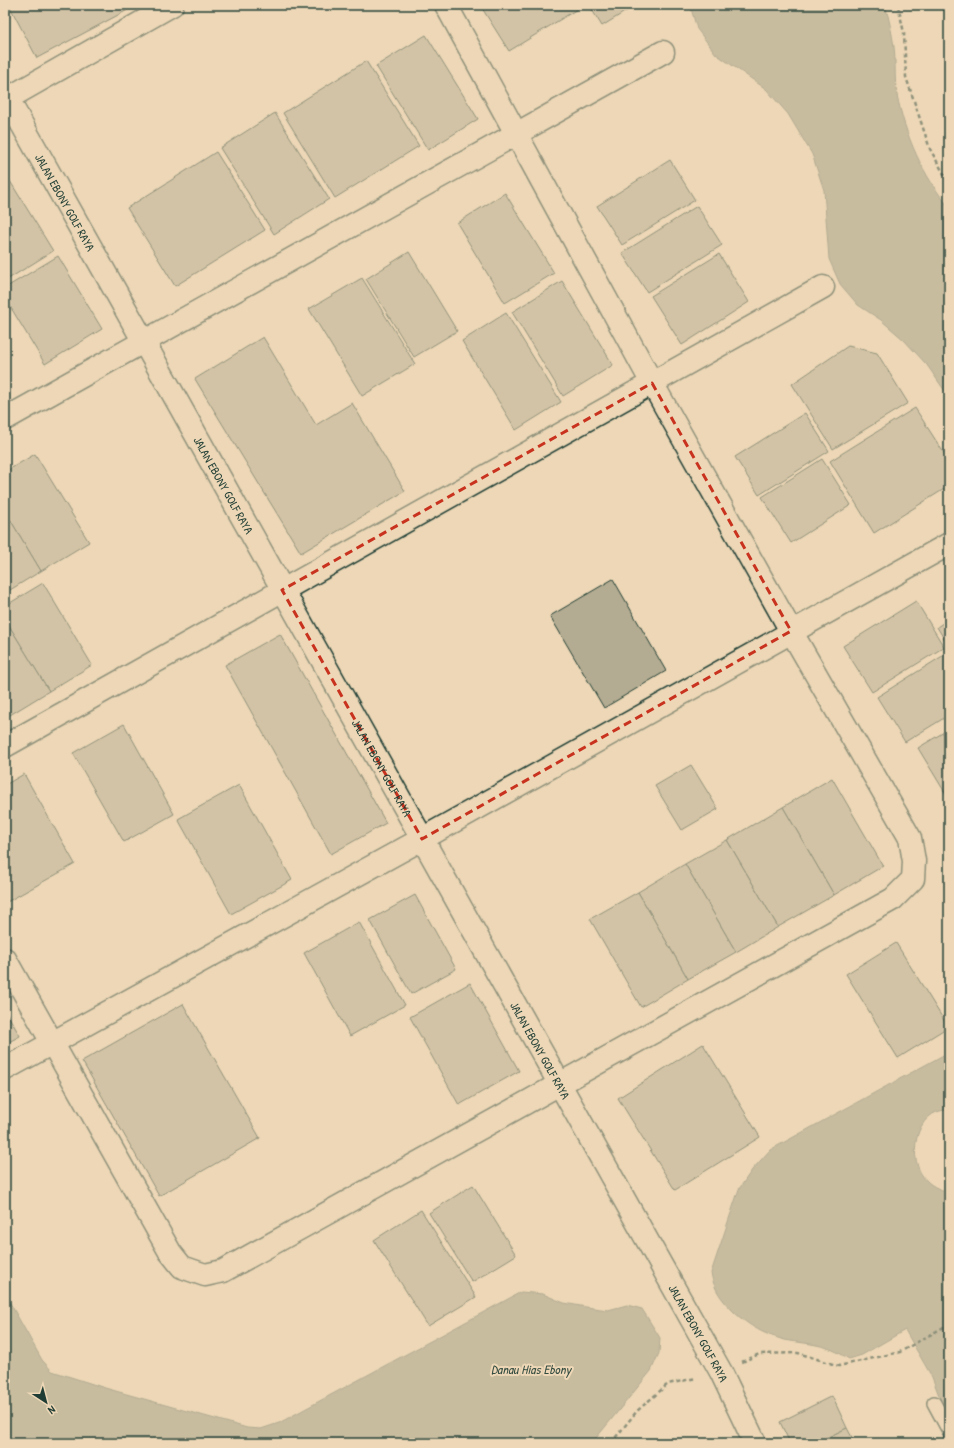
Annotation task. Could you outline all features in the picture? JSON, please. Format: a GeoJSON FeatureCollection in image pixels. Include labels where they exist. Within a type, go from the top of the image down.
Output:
{"type":"FeatureCollection","features":[{"type":"Feature","properties":{"kind":"street"},"geometry":{"type":"LineString","coordinates":[[6,98],[172,5]]}},
{"type":"Feature","properties":{"kind":"street"},"geometry":{"type":"LineString","coordinates":[[5,959],[170,1252],[182,1267],[205,1275],[223,1271],[893,899],[913,879],[914,861],[910,838],[791,631],[652,382],[518,134],[446,5]]}},
{"type":"Feature","properties":{"kind":"street"},"geometry":{"type":"LineString","coordinates":[[5,419],[663,52]]}},
{"type":"Feature","properties":{"kind":"street","name":"JALAN EBONY GOLF RAYA"},"geometry":{"type":"LineString","coordinates":[[6,98],[721,1372],[755,1443]]}},
{"type":"Feature","properties":{"kind":"street"},"geometry":{"type":"LineString","coordinates":[[5,746],[823,287]]}},
{"type":"Feature","properties":{"kind":"street"},"geometry":{"type":"LineString","coordinates":[[5,1069],[422,839],[791,631],[949,544]]}},
{"type":"Feature","properties":{"kind":"lane"},"geometry":{"type":"LineString","coordinates":[[934,1403],[949,1430]]}},
{"type":"Feature","properties":{"kind":"path"},"geometry":{"type":"LineString","coordinates":[[898,5],[904,34],[906,77],[930,149],[949,183]]}},
{"type":"Feature","properties":{"kind":"path"},"geometry":{"type":"LineString","coordinates":[[611,1443],[637,1411],[668,1384],[721,1372],[758,1354],[798,1353],[839,1366],[900,1352],[949,1324]]}},
{"type":"Feature","properties":{"kind":"highlighted area"},"geometry":{"type":"Polygon","coordinates":[[[652,383],[791,631],[422,839],[282,590],[652,383]]]}},
{"type":"Feature","properties":{"kind":"water"},"geometry":{"type":"Polygon","coordinates":[[[690,5],[885,5],[894,47],[897,95],[900,110],[910,140],[923,168],[949,207],[949,397],[927,365],[904,340],[881,320],[858,305],[840,284],[829,259],[824,190],[812,154],[788,114],[766,89],[716,54],[697,29],[690,5]]]}},
{"type":"Feature","properties":{"kind":"water"},"geometry":{"type":"Polygon","coordinates":[[[949,1052],[949,1110],[937,1112],[928,1117],[921,1126],[915,1149],[916,1161],[920,1172],[927,1181],[937,1188],[949,1192],[949,1415],[943,1406],[932,1377],[905,1330],[862,1355],[849,1359],[825,1347],[785,1340],[764,1333],[751,1326],[734,1312],[722,1299],[716,1290],[711,1273],[739,1189],[752,1170],[770,1150],[949,1052]]]}},
{"type":"Feature","properties":{"kind":"water","name":"Danau Hias Ebony"},"geometry":{"type":"Polygon","coordinates":[[[521,1292],[543,1294],[564,1303],[586,1307],[608,1310],[627,1305],[642,1309],[660,1338],[659,1353],[651,1371],[592,1443],[5,1443],[5,1294],[42,1360],[52,1371],[105,1388],[247,1428],[261,1429],[279,1423],[521,1292]]]}},
{"type":"Feature","properties":{"kind":"building"},"geometry":{"type":"Polygon","coordinates":[[[9,5],[137,5],[37,58],[9,5]]]}},
{"type":"Feature","properties":{"kind":"building"},"geometry":{"type":"Polygon","coordinates":[[[480,5],[577,5],[579,8],[509,51],[480,5]]]}},
{"type":"Feature","properties":{"kind":"building"},"geometry":{"type":"Polygon","coordinates":[[[589,5],[636,5],[602,26],[589,5]]]}},
{"type":"Feature","properties":{"kind":"building"},"geometry":{"type":"Polygon","coordinates":[[[426,35],[478,119],[428,150],[376,66],[426,35]]]}},
{"type":"Feature","properties":{"kind":"building"},"geometry":{"type":"Polygon","coordinates":[[[366,61],[419,146],[335,198],[283,113],[366,61]]]}},
{"type":"Feature","properties":{"kind":"building"},"geometry":{"type":"Polygon","coordinates":[[[275,113],[329,199],[274,234],[220,148],[275,113]]]}},
{"type":"Feature","properties":{"kind":"building"},"geometry":{"type":"Polygon","coordinates":[[[216,152],[265,230],[175,286],[127,208],[216,152]]]}},
{"type":"Feature","properties":{"kind":"building"},"geometry":{"type":"Polygon","coordinates":[[[670,160],[695,200],[622,245],[597,206],[670,160]]]}},
{"type":"Feature","properties":{"kind":"building"},"geometry":{"type":"Polygon","coordinates":[[[5,173],[53,251],[5,281],[5,173]]]}},
{"type":"Feature","properties":{"kind":"building"},"geometry":{"type":"Polygon","coordinates":[[[505,193],[554,273],[505,303],[457,223],[505,193]]]}},
{"type":"Feature","properties":{"kind":"building"},"geometry":{"type":"Polygon","coordinates":[[[697,206],[722,245],[647,292],[622,253],[697,206]]]}},
{"type":"Feature","properties":{"kind":"building"},"geometry":{"type":"Polygon","coordinates":[[[409,252],[457,331],[414,357],[366,279],[409,252]]]}},
{"type":"Feature","properties":{"kind":"building"},"geometry":{"type":"Polygon","coordinates":[[[719,254],[749,302],[682,345],[651,296],[719,254]]]}},
{"type":"Feature","properties":{"kind":"building"},"geometry":{"type":"Polygon","coordinates":[[[58,256],[102,329],[45,364],[5,298],[5,288],[58,256]]]}},
{"type":"Feature","properties":{"kind":"building"},"geometry":{"type":"Polygon","coordinates":[[[362,278],[415,364],[362,396],[309,309],[362,278]]]}},
{"type":"Feature","properties":{"kind":"building"},"geometry":{"type":"Polygon","coordinates":[[[562,281],[613,365],[563,396],[512,312],[562,281]]]}},
{"type":"Feature","properties":{"kind":"building"},"geometry":{"type":"Polygon","coordinates":[[[506,313],[561,402],[516,430],[462,341],[506,313]]]}},
{"type":"Feature","properties":{"kind":"building"},"geometry":{"type":"Polygon","coordinates":[[[263,337],[316,425],[352,403],[405,491],[301,553],[195,379],[263,337]]]}},
{"type":"Feature","properties":{"kind":"building"},"geometry":{"type":"Polygon","coordinates":[[[848,346],[877,353],[908,403],[833,449],[792,384],[848,346]]]}},
{"type":"Feature","properties":{"kind":"building"},"geometry":{"type":"Polygon","coordinates":[[[915,408],[949,461],[949,486],[874,533],[830,461],[915,408]]]}},
{"type":"Feature","properties":{"kind":"building"},"geometry":{"type":"Polygon","coordinates":[[[805,413],[829,451],[759,495],[735,457],[805,413]]]}},
{"type":"Feature","properties":{"kind":"building"},"geometry":{"type":"Polygon","coordinates":[[[35,454],[89,542],[41,571],[5,511],[5,472],[35,454]]]}},
{"type":"Feature","properties":{"kind":"building"},"geometry":{"type":"Polygon","coordinates":[[[822,459],[851,505],[791,543],[762,497],[822,459]]]}},
{"type":"Feature","properties":{"kind":"building"},"geometry":{"type":"Polygon","coordinates":[[[5,511],[41,571],[5,593],[5,511]]]}},
{"type":"Feature","properties":{"kind":"building"},"geometry":{"type":"Polygon","coordinates":[[[613,579],[666,671],[604,708],[550,616],[613,579]]]}},
{"type":"Feature","properties":{"kind":"building"},"geometry":{"type":"Polygon","coordinates":[[[43,583],[92,665],[49,691],[5,619],[5,606],[43,583]]]}},
{"type":"Feature","properties":{"kind":"building"},"geometry":{"type":"Polygon","coordinates":[[[916,601],[944,647],[872,692],[843,646],[916,601]]]}},
{"type":"Feature","properties":{"kind":"building"},"geometry":{"type":"Polygon","coordinates":[[[5,619],[49,691],[5,718],[5,619]]]}},
{"type":"Feature","properties":{"kind":"building"},"geometry":{"type":"Polygon","coordinates":[[[949,619],[949,647],[937,627],[949,619]]]}},
{"type":"Feature","properties":{"kind":"building"},"geometry":{"type":"Polygon","coordinates":[[[280,634],[386,823],[331,854],[225,665],[280,634]]]}},
{"type":"Feature","properties":{"kind":"building"},"geometry":{"type":"Polygon","coordinates":[[[949,652],[949,715],[905,742],[877,697],[949,652]]]}},
{"type":"Feature","properties":{"kind":"building"},"geometry":{"type":"Polygon","coordinates":[[[124,724],[174,814],[124,842],[73,753],[124,724]]]}},
{"type":"Feature","properties":{"kind":"building"},"geometry":{"type":"Polygon","coordinates":[[[949,729],[949,799],[918,748],[949,729]]]}},
{"type":"Feature","properties":{"kind":"building"},"geometry":{"type":"Polygon","coordinates":[[[691,765],[718,809],[682,830],[655,786],[691,765]]]}},
{"type":"Feature","properties":{"kind":"building"},"geometry":{"type":"Polygon","coordinates":[[[24,774],[75,864],[5,903],[5,785],[24,774]]]}},
{"type":"Feature","properties":{"kind":"building"},"geometry":{"type":"Polygon","coordinates":[[[832,778],[883,866],[834,895],[783,807],[832,778]]]}},
{"type":"Feature","properties":{"kind":"building"},"geometry":{"type":"Polygon","coordinates":[[[239,785],[292,880],[231,914],[178,819],[239,785]]]}},
{"type":"Feature","properties":{"kind":"building"},"geometry":{"type":"Polygon","coordinates":[[[783,807],[834,895],[778,927],[727,840],[783,807]]]}},
{"type":"Feature","properties":{"kind":"building"},"geometry":{"type":"Polygon","coordinates":[[[727,840],[778,927],[736,952],[685,864],[727,840]]]}},
{"type":"Feature","properties":{"kind":"building"},"geometry":{"type":"Polygon","coordinates":[[[685,864],[736,952],[688,979],[638,892],[685,864]]]}},
{"type":"Feature","properties":{"kind":"building"},"geometry":{"type":"Polygon","coordinates":[[[638,892],[688,979],[641,1007],[590,919],[638,892]]]}},
{"type":"Feature","properties":{"kind":"building"},"geometry":{"type":"Polygon","coordinates":[[[415,895],[456,969],[411,994],[370,920],[415,895]]]}},
{"type":"Feature","properties":{"kind":"building"},"geometry":{"type":"Polygon","coordinates":[[[359,922],[405,1005],[350,1036],[304,953],[359,922]]]}},
{"type":"Feature","properties":{"kind":"building"},"geometry":{"type":"Polygon","coordinates":[[[896,943],[948,1027],[898,1058],[846,974],[896,943]]]}},
{"type":"Feature","properties":{"kind":"building"},"geometry":{"type":"Polygon","coordinates":[[[470,983],[519,1071],[459,1105],[410,1017],[470,983]]]}},
{"type":"Feature","properties":{"kind":"building"},"geometry":{"type":"Polygon","coordinates":[[[183,1004],[260,1138],[159,1196],[82,1061],[183,1004]]]}},
{"type":"Feature","properties":{"kind":"building"},"geometry":{"type":"Polygon","coordinates":[[[5,1010],[20,1036],[5,1044],[5,1010]]]}},
{"type":"Feature","properties":{"kind":"building"},"geometry":{"type":"Polygon","coordinates":[[[703,1044],[760,1137],[675,1190],[618,1098],[703,1044]]]}},
{"type":"Feature","properties":{"kind":"building"},"geometry":{"type":"Polygon","coordinates":[[[473,1185],[516,1255],[472,1282],[429,1213],[473,1185]]]}},
{"type":"Feature","properties":{"kind":"building"},"geometry":{"type":"Polygon","coordinates":[[[421,1210],[476,1297],[428,1326],[374,1240],[421,1210]]]}},
{"type":"Feature","properties":{"kind":"building"},"geometry":{"type":"Polygon","coordinates":[[[832,1396],[847,1428],[816,1443],[790,1443],[780,1422],[832,1396]]]}},
{"type":"Feature","properties":{"kind":"building"},"geometry":{"type":"Polygon","coordinates":[[[847,1428],[855,1443],[816,1443],[847,1428]]]}}]}
